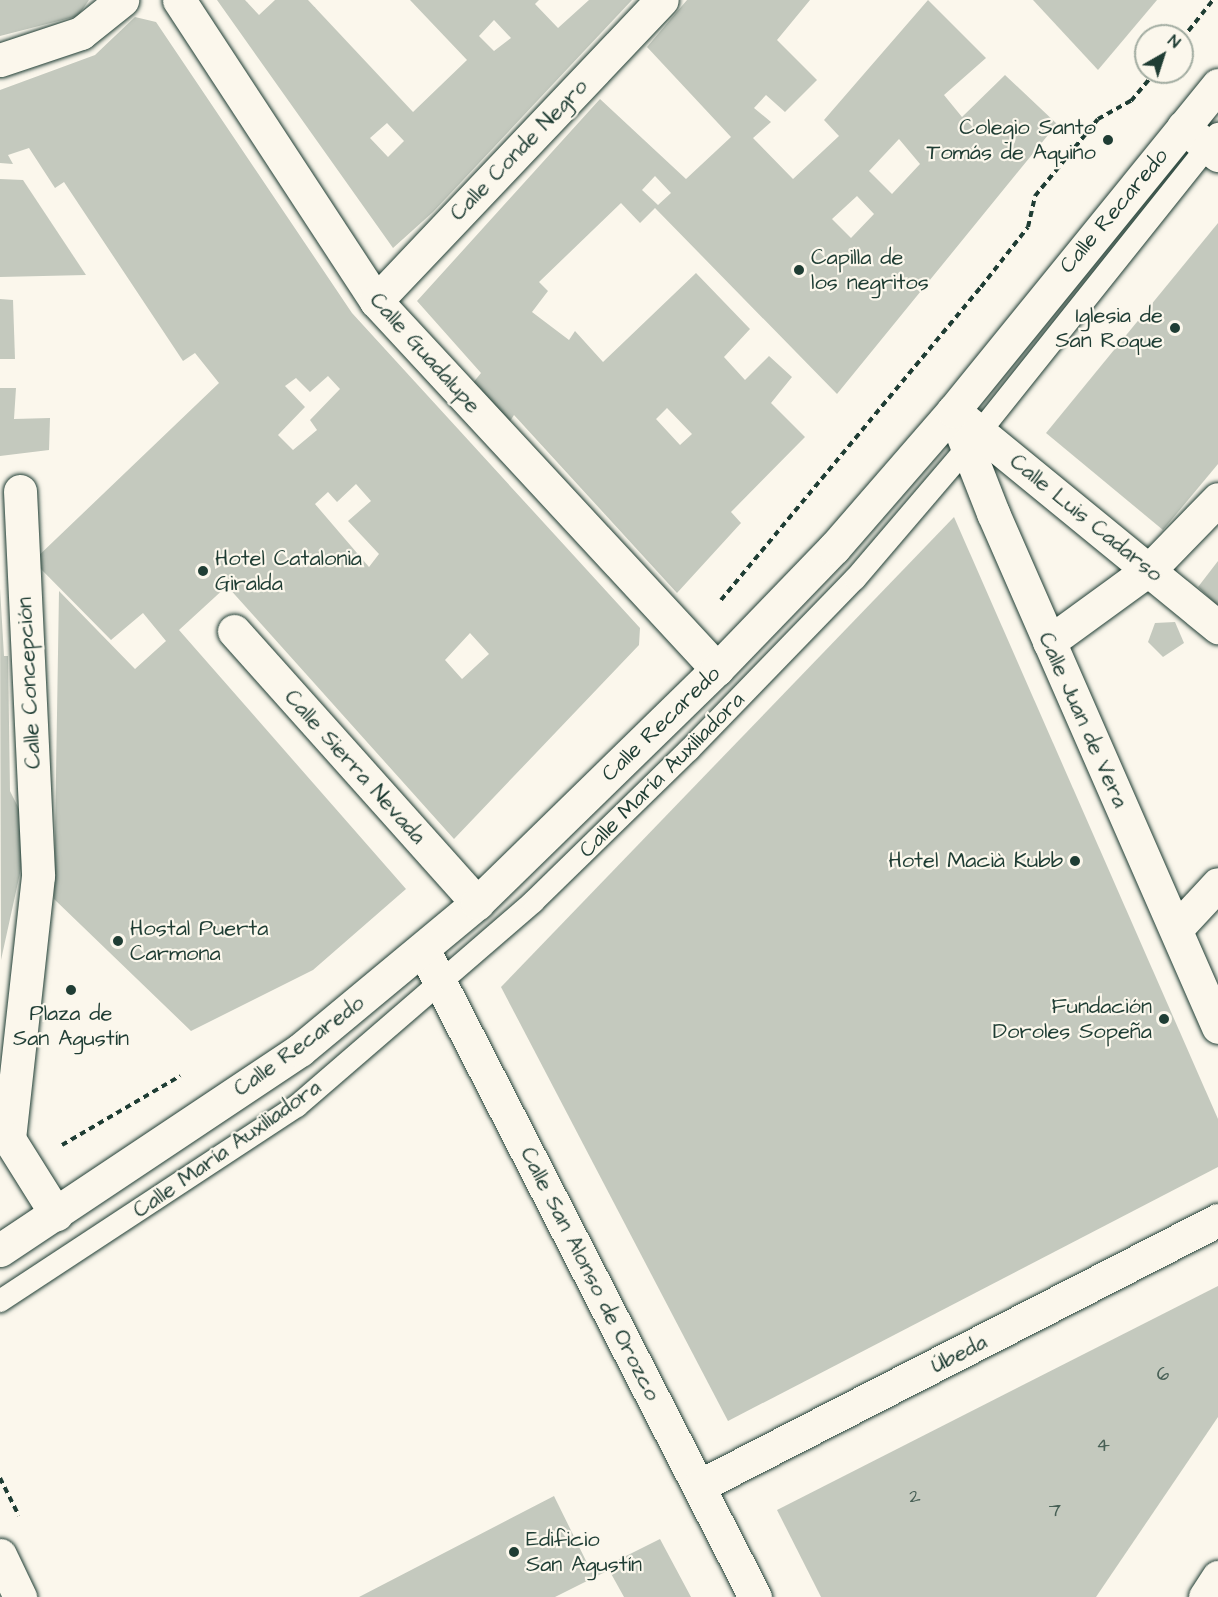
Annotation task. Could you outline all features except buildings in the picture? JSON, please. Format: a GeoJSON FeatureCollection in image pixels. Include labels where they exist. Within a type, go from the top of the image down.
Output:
{"type":"FeatureCollection","features":[{"type":"Feature","properties":{"kind":"street"},"geometry":{"type":"LineString","coordinates":[[0,60],[81,33],[122,0]]}},
{"type":"Feature","properties":{"kind":"street","name":"Calle Guadalupe"},"geometry":{"type":"LineString","coordinates":[[179,0],[376,301],[717,669]]}},
{"type":"Feature","properties":{"kind":"street","name":"Calle Conde Negro"},"geometry":{"type":"LineString","coordinates":[[376,301],[662,0]]}},
{"type":"Feature","properties":{"kind":"street","name":"Calle Recaredo"},"geometry":{"type":"LineString","coordinates":[[0,1250],[300,1050],[424,951],[477,903],[717,669],[834,548],[953,411],[1207,141],[1218,85]]}},
{"type":"Feature","properties":{"kind":"street","name":"Calle Juan de Vera"},"geometry":{"type":"LineString","coordinates":[[953,411],[974,440],[1049,642],[1177,928],[1218,1027]]}},
{"type":"Feature","properties":{"kind":"street","name":"Calle Luis Cadarso"},"geometry":{"type":"LineString","coordinates":[[974,440],[1151,568],[1218,627]]}},
{"type":"Feature","properties":{"kind":"street","name":"Calle Concepción"},"geometry":{"type":"LineString","coordinates":[[20,491],[38,876],[9,1139],[56,1214]]}},
{"type":"Feature","properties":{"kind":"street"},"geometry":{"type":"LineString","coordinates":[[1049,642],[1151,568],[1218,499]]}},
{"type":"Feature","properties":{"kind":"street","name":"Calle Sierra Nevada"},"geometry":{"type":"LineString","coordinates":[[234,631],[477,903]]}},
{"type":"Feature","properties":{"kind":"street"},"geometry":{"type":"LineString","coordinates":[[1177,928],[1218,884]]}},
{"type":"Feature","properties":{"kind":"street","name":"Calle San Alonso de Orozco"},"geometry":{"type":"LineString","coordinates":[[424,951],[755,1597]]}},
{"type":"Feature","properties":{"kind":"street","name":"Úbeda"},"geometry":{"type":"LineString","coordinates":[[699,1486],[1218,1220]]}},
{"type":"Feature","properties":{"kind":"street"},"geometry":{"type":"LineString","coordinates":[[0,1555],[20,1597]]}},
{"type":"Feature","properties":{"kind":"street"},"geometry":{"type":"LineString","coordinates":[[1205,1597],[1218,1577]]}},
{"type":"Feature","properties":{"kind":"lane","name":"Calle María Auxiliadora"},"geometry":{"type":"LineString","coordinates":[[0,1302],[297,1106],[533,902],[690,750],[855,579],[974,440],[1207,141]]}},
{"type":"Feature","properties":{"kind":"path"},"geometry":{"type":"LineString","coordinates":[[1194,24],[1214,0]]}},
{"type":"Feature","properties":{"kind":"path"},"geometry":{"type":"LineString","coordinates":[[717,605],[1028,226],[1035,196],[1091,128],[1131,101],[1145,84]]}},
{"type":"Feature","properties":{"kind":"path"},"geometry":{"type":"LineString","coordinates":[[61,1146],[191,1070]]}},
{"type":"Feature","properties":{"kind":"place","name":"Colegio Santo Tomás de Aquino"},"geometry":{"type":"Point","coordinates":[1108,140]}},
{"type":"Feature","properties":{"kind":"place","name":"Capilla de los negritos"},"geometry":{"type":"Point","coordinates":[799,270]}},
{"type":"Feature","properties":{"kind":"place","name":"Iglesia de San Roque"},"geometry":{"type":"Point","coordinates":[1175,328]}},
{"type":"Feature","properties":{"kind":"place","name":"Hotel Catalonia Giralda"},"geometry":{"type":"Point","coordinates":[203,571]}},
{"type":"Feature","properties":{"kind":"place","name":"Hotel Macià Kubb"},"geometry":{"type":"Point","coordinates":[1075,861]}},
{"type":"Feature","properties":{"kind":"place","name":"Hostal Puerta Carmona"},"geometry":{"type":"Point","coordinates":[118,941]}},
{"type":"Feature","properties":{"kind":"place","name":"Plaza de San Agustín"},"geometry":{"type":"Point","coordinates":[71,990]}},
{"type":"Feature","properties":{"kind":"place","name":"Fundación Doroles Sopeña"},"geometry":{"type":"Point","coordinates":[1164,1019]}},
{"type":"Feature","properties":{"kind":"place","name":"Edificio San Agustín"},"geometry":{"type":"Point","coordinates":[514,1552]}}]}
